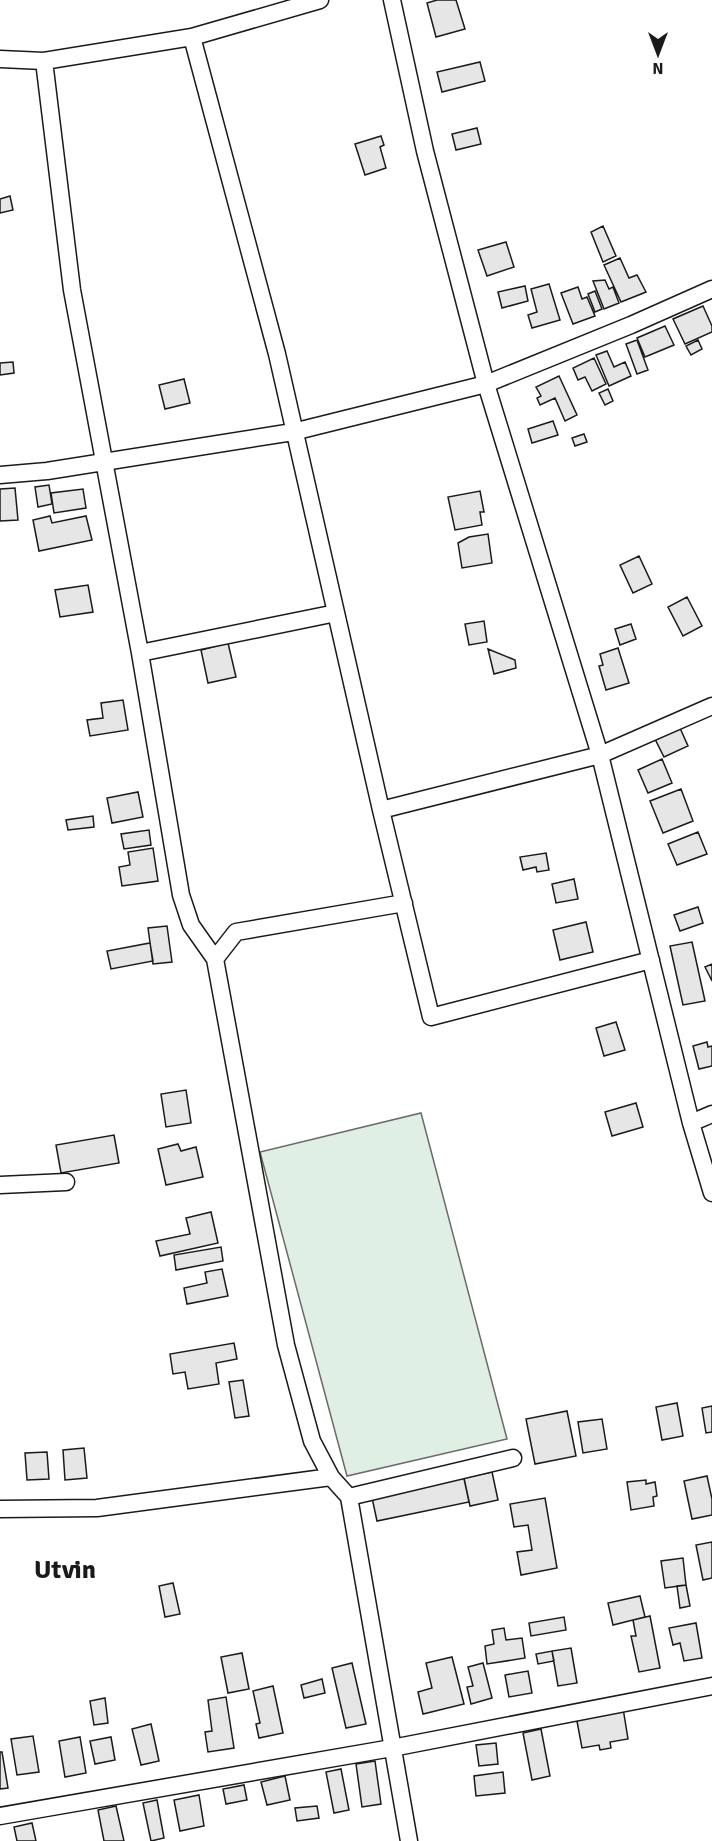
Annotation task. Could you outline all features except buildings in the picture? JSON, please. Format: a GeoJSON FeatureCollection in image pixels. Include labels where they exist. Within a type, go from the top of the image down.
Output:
{"type":"FeatureCollection","features":[{"type":"Feature","properties":{"kind":"street"},"geometry":{"type":"LineString","coordinates":[[0,59],[44,61],[192,38],[320,0]]}},
{"type":"Feature","properties":{"kind":"street"},"geometry":{"type":"LineString","coordinates":[[392,0],[425,151],[486,384],[600,755],[691,1123],[712,1193]]}},
{"type":"Feature","properties":{"kind":"street"},"geometry":{"type":"LineString","coordinates":[[192,38],[277,354],[381,810],[431,1017],[651,960]]}},
{"type":"Feature","properties":{"kind":"street"},"geometry":{"type":"LineString","coordinates":[[44,61],[72,290],[140,653],[181,896],[191,925],[215,959],[286,1345],[312,1441],[331,1477],[349,1497],[410,1841]]}},
{"type":"Feature","properties":{"kind":"street"},"geometry":{"type":"LineString","coordinates":[[0,476],[295,432],[486,384],[712,289]]}},
{"type":"Feature","properties":{"kind":"street"},"geometry":{"type":"LineString","coordinates":[[140,653],[336,613]]}},
{"type":"Feature","properties":{"kind":"street"},"geometry":{"type":"LineString","coordinates":[[381,810],[600,755],[712,706]]}},
{"type":"Feature","properties":{"kind":"street"},"geometry":{"type":"LineString","coordinates":[[215,959],[236,932],[404,903]]}},
{"type":"Feature","properties":{"kind":"street"},"geometry":{"type":"LineString","coordinates":[[691,1123],[712,1114]]}},
{"type":"Feature","properties":{"kind":"street"},"geometry":{"type":"LineString","coordinates":[[0,1185],[66,1182]]}},
{"type":"Feature","properties":{"kind":"street"},"geometry":{"type":"LineString","coordinates":[[349,1497],[513,1458]]}},
{"type":"Feature","properties":{"kind":"street"},"geometry":{"type":"LineString","coordinates":[[0,1509],[97,1508],[331,1477]]}},
{"type":"Feature","properties":{"kind":"street"},"geometry":{"type":"LineString","coordinates":[[0,1816],[392,1748],[712,1686]]}},
{"type":"Feature","properties":{"kind":"green space"},"geometry":{"type":"Polygon","coordinates":[[[421,1113],[507,1439],[347,1476],[260,1152],[421,1113]]]}},
{"type":"Feature","properties":{"kind":"district","name":"Utvin"},"geometry":{"type":"Point","coordinates":[65,1569]}}]}
